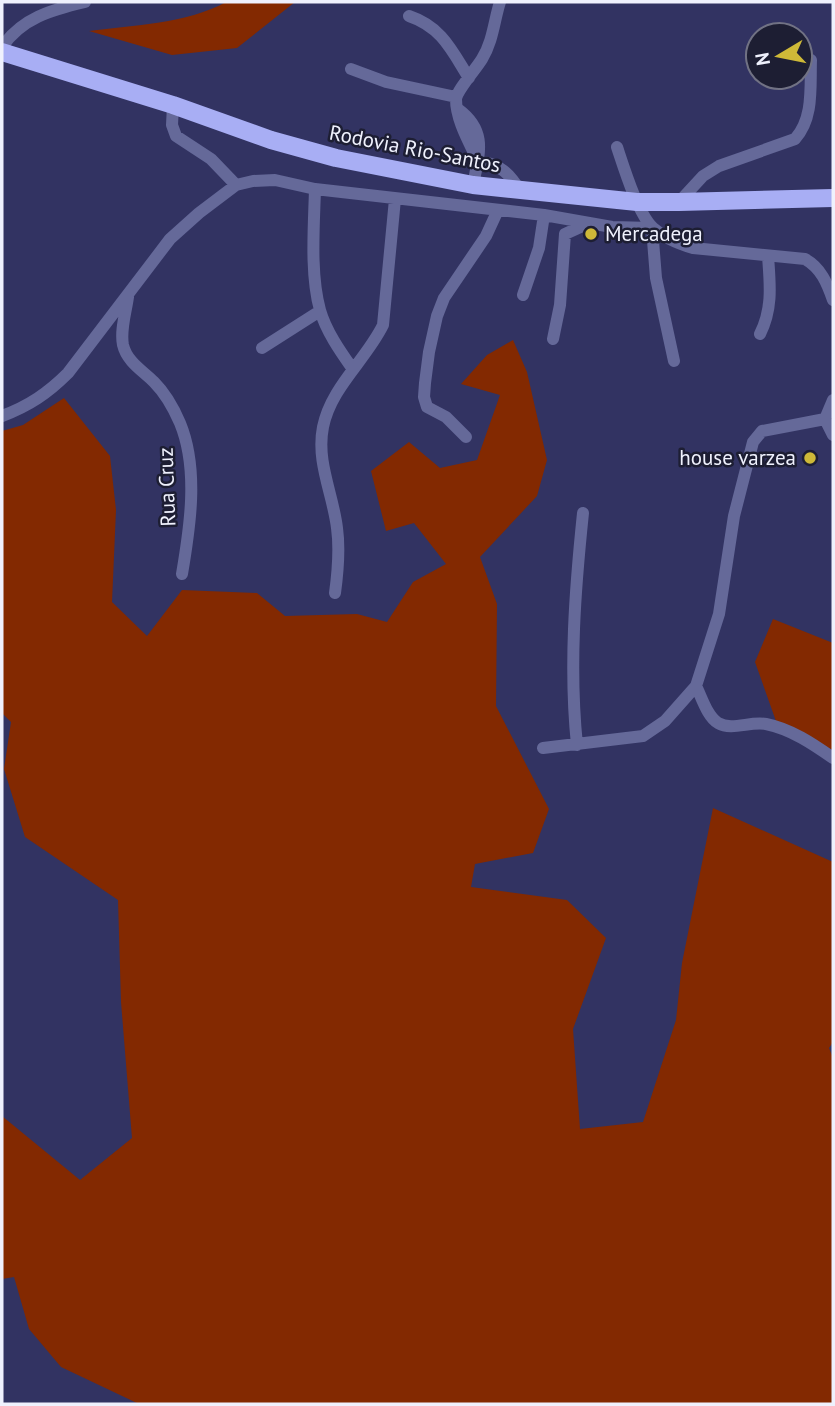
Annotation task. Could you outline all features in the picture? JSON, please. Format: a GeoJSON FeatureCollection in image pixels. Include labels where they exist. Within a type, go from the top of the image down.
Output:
{"type":"FeatureCollection","features":[{"type":"Feature","properties":{"kind":"highway","name":"Rodovia Rio-Santos"},"geometry":{"type":"LineString","coordinates":[[2,50],[336,158],[473,185],[521,192],[637,201],[833,198]]}},
{"type":"Feature","properties":{"kind":"street"},"geometry":{"type":"LineString","coordinates":[[2,50],[11,34],[26,22],[50,11],[85,2]]}},
{"type":"Feature","properties":{"kind":"street"},"geometry":{"type":"LineString","coordinates":[[473,185],[478,161],[462,124],[457,103],[484,55],[492,36],[500,2]]}},
{"type":"Feature","properties":{"kind":"street"},"geometry":{"type":"LineString","coordinates":[[409,16],[426,22],[438,33],[470,78]]}},
{"type":"Feature","properties":{"kind":"street"},"geometry":{"type":"LineString","coordinates":[[351,69],[457,103]]}},
{"type":"Feature","properties":{"kind":"street"},"geometry":{"type":"LineString","coordinates":[[680,202],[702,176],[719,166],[795,139],[803,130],[808,117],[809,91]]}},
{"type":"Feature","properties":{"kind":"street"},"geometry":{"type":"LineString","coordinates":[[173,105],[172,125],[177,136],[211,159],[236,185]]}},
{"type":"Feature","properties":{"kind":"street"},"geometry":{"type":"LineString","coordinates":[[617,147],[637,201],[652,228],[656,278],[674,361]]}},
{"type":"Feature","properties":{"kind":"street"},"geometry":{"type":"LineString","coordinates":[[478,161],[491,163],[505,170],[521,192]]}},
{"type":"Feature","properties":{"kind":"street"},"geometry":{"type":"LineString","coordinates":[[2,416],[31,404],[50,392],[68,373],[170,239],[236,185],[265,180],[315,189],[549,216],[612,227],[652,228],[680,244],[693,248],[793,256],[814,264],[833,300]]}},
{"type":"Feature","properties":{"kind":"street"},"geometry":{"type":"LineString","coordinates":[[315,189],[315,272],[320,311],[338,348],[352,368]]}},
{"type":"Feature","properties":{"kind":"street"},"geometry":{"type":"LineString","coordinates":[[335,593],[339,549],[337,526],[324,474],[321,449],[323,426],[352,368],[383,325],[395,199]]}},
{"type":"Feature","properties":{"kind":"street"},"geometry":{"type":"LineString","coordinates":[[466,437],[446,417],[427,407],[424,397],[429,352],[437,316],[444,299],[486,236],[498,210]]}},
{"type":"Feature","properties":{"kind":"street"},"geometry":{"type":"LineString","coordinates":[[549,216],[565,234],[560,305],[553,339]]}},
{"type":"Feature","properties":{"kind":"street"},"geometry":{"type":"LineString","coordinates":[[523,295],[549,216]]}},
{"type":"Feature","properties":{"kind":"street"},"geometry":{"type":"LineString","coordinates":[[565,234],[590,222]]}},
{"type":"Feature","properties":{"kind":"street"},"geometry":{"type":"LineString","coordinates":[[760,334],[768,319],[770,306],[768,256]]}},
{"type":"Feature","properties":{"kind":"street","name":"Rua Cruz"},"geometry":{"type":"LineString","coordinates":[[128,293],[122,334],[124,346],[129,358],[156,384],[172,406],[187,448],[190,482],[182,574]]}},
{"type":"Feature","properties":{"kind":"street"},"geometry":{"type":"LineString","coordinates":[[262,348],[320,311]]}},
{"type":"Feature","properties":{"kind":"street"},"geometry":{"type":"LineString","coordinates":[[833,400],[825,419],[833,435]]}},
{"type":"Feature","properties":{"kind":"street"},"geometry":{"type":"LineString","coordinates":[[543,748],[643,736],[665,720],[696,686],[719,614],[734,516],[753,442],[762,431],[825,419]]}},
{"type":"Feature","properties":{"kind":"street"},"geometry":{"type":"LineString","coordinates":[[577,745],[573,710],[574,594],[583,513]]}},
{"type":"Feature","properties":{"kind":"street"},"geometry":{"type":"LineString","coordinates":[[696,686],[708,711],[720,724],[727,727],[765,724],[787,730],[833,758]]}},
{"type":"Feature","properties":{"kind":"shaded area"},"geometry":{"type":"Polygon","coordinates":[[[226,2],[295,2],[237,48],[172,55],[89,31],[177,19],[226,2]]]}},
{"type":"Feature","properties":{"kind":"shaded area"},"geometry":{"type":"Polygon","coordinates":[[[513,340],[527,372],[547,460],[537,496],[480,557],[497,604],[496,706],[549,809],[533,853],[475,864],[471,887],[567,900],[606,938],[573,1029],[580,1129],[643,1122],[676,1020],[682,963],[713,808],[833,862],[833,1042],[829,1048],[833,1058],[833,1404],[139,1404],[61,1367],[29,1329],[14,1277],[2,1279],[2,1116],[80,1180],[132,1138],[121,1002],[118,900],[25,837],[4,769],[11,722],[2,713],[2,431],[23,425],[64,398],[110,456],[116,510],[112,602],[147,636],[182,590],[257,593],[285,616],[357,614],[387,622],[413,582],[446,564],[414,523],[386,531],[371,471],[409,442],[440,468],[477,460],[500,395],[461,384],[487,355],[513,340]]]}},
{"type":"Feature","properties":{"kind":"shaded area"},"geometry":{"type":"Polygon","coordinates":[[[773,619],[833,643],[833,750],[777,724],[755,662],[773,619]]]}},
{"type":"Feature","properties":{"kind":"place","name":"Mercadega"},"geometry":{"type":"Point","coordinates":[591,234]}},
{"type":"Feature","properties":{"kind":"place","name":"house varzea"},"geometry":{"type":"Point","coordinates":[810,458]}}]}
